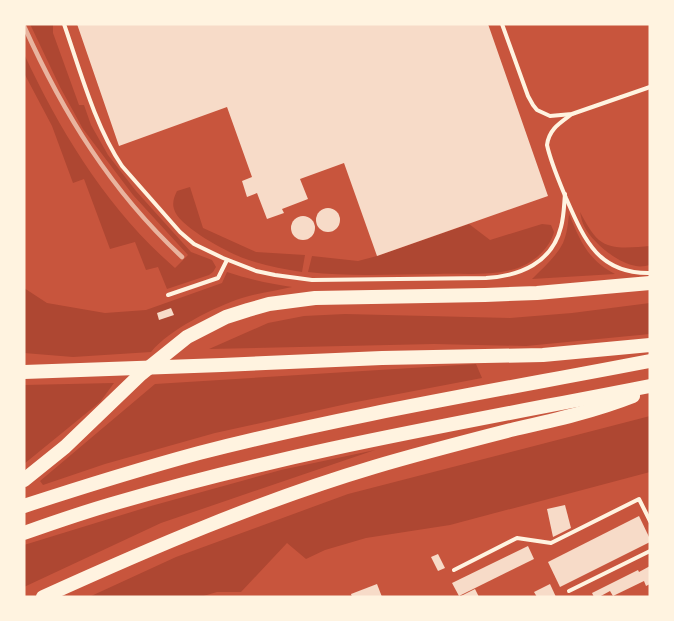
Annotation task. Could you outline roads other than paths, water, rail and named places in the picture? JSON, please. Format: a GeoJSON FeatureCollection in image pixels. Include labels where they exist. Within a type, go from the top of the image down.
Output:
{"type":"FeatureCollection","features":[{"type":"Feature","properties":{"kind":"highway"},"geometry":{"type":"LineString","coordinates":[[24,480],[65,447],[141,374],[188,337],[215,322],[248,310],[269,304],[315,297],[506,294],[650,283]]}},
{"type":"Feature","properties":{"kind":"highway"},"geometry":{"type":"LineString","coordinates":[[24,372],[382,358],[543,355],[650,345]]}},
{"type":"Feature","properties":{"kind":"highway"},"geometry":{"type":"LineString","coordinates":[[24,506],[102,480],[250,440],[431,402],[650,361]]}},
{"type":"Feature","properties":{"kind":"highway"},"geometry":{"type":"LineString","coordinates":[[24,363],[97,369]]}},
{"type":"Feature","properties":{"kind":"highway"},"geometry":{"type":"LineString","coordinates":[[24,533],[125,500],[284,459],[392,436],[650,388]]}},
{"type":"Feature","properties":{"kind":"highway"},"geometry":{"type":"LineString","coordinates":[[43,597],[190,533],[291,494],[386,464],[606,406],[650,388]]}},
{"type":"Feature","properties":{"kind":"lane"},"geometry":{"type":"LineString","coordinates":[[64,24],[102,130],[118,159],[187,238],[204,250],[256,271],[312,280],[486,279],[509,276],[536,263],[551,249],[557,240],[562,224],[565,194]]}},
{"type":"Feature","properties":{"kind":"lane"},"geometry":{"type":"LineString","coordinates":[[502,24],[528,96],[537,110],[550,116],[572,114],[650,87]]}},
{"type":"Feature","properties":{"kind":"lane"},"geometry":{"type":"LineString","coordinates":[[572,114],[551,131],[547,145],[583,236],[600,258],[617,268],[650,273]]}},
{"type":"Feature","properties":{"kind":"lane"},"geometry":{"type":"LineString","coordinates":[[168,295],[218,278],[227,260]]}},
{"type":"Feature","properties":{"kind":"lane"},"geometry":{"type":"LineString","coordinates":[[454,570],[517,538],[551,543],[639,499],[650,521]]}},
{"type":"Feature","properties":{"kind":"lane"},"geometry":{"type":"LineString","coordinates":[[569,591],[650,551]]}},
{"type":"Feature","properties":{"kind":"railway"},"geometry":{"type":"LineString","coordinates":[[24,26],[55,90],[91,149],[133,205],[182,257]]}}]}
